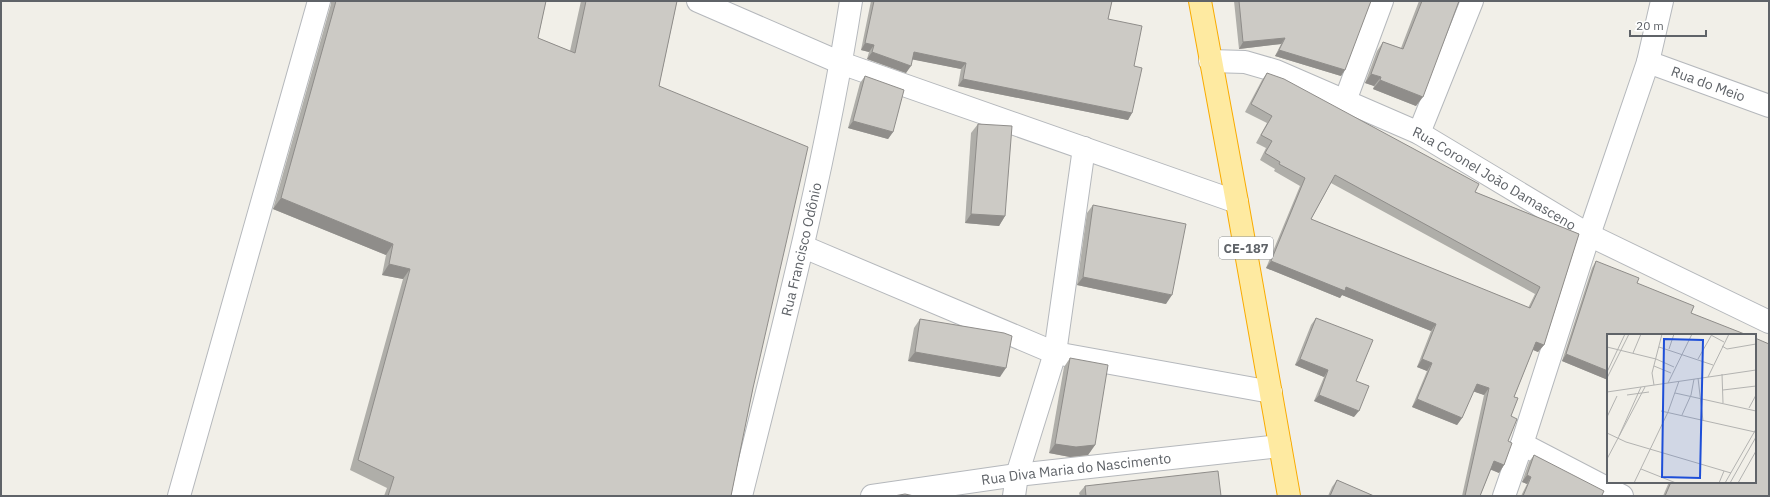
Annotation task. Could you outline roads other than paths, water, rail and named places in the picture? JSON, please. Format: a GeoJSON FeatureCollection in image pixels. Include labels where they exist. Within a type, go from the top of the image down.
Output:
{"type":"FeatureCollection","features":[{"type":"Feature","properties":{"kind":"highway","name":"CE-187"},"geometry":{"type":"LineString","coordinates":[[1200,1],[1271,392],[1288,496]]}},
{"type":"Feature","properties":{"kind":"street"},"geometry":{"type":"LineString","coordinates":[[179,496],[319,1]]}},
{"type":"Feature","properties":{"kind":"street"},"geometry":{"type":"LineString","coordinates":[[698,1],[841,63],[1237,202]]}},
{"type":"Feature","properties":{"kind":"street","name":"Rua Francisco Odônio"},"geometry":{"type":"LineString","coordinates":[[741,496],[804,247],[841,63],[851,1]]}},
{"type":"Feature","properties":{"kind":"street"},"geometry":{"type":"LineString","coordinates":[[1345,101],[1382,1]]}},
{"type":"Feature","properties":{"kind":"street"},"geometry":{"type":"LineString","coordinates":[[1419,133],[1472,1]]}},
{"type":"Feature","properties":{"kind":"street"},"geometry":{"type":"LineString","coordinates":[[1504,496],[1589,235],[1648,62],[1662,1]]}},
{"type":"Feature","properties":{"kind":"street","name":"Rua Coronel João Damasceno"},"geometry":{"type":"LineString","coordinates":[[1210,61],[1245,62],[1276,71],[1419,133],[1589,235],[1769,322]]}},
{"type":"Feature","properties":{"kind":"street","name":"Rua do Meio"},"geometry":{"type":"LineString","coordinates":[[1648,62],[1769,106]]}},
{"type":"Feature","properties":{"kind":"street"},"geometry":{"type":"LineString","coordinates":[[1015,486],[1055,353],[1084,148]]}},
{"type":"Feature","properties":{"kind":"street"},"geometry":{"type":"LineString","coordinates":[[804,247],[1055,353],[1271,392]]}},
{"type":"Feature","properties":{"kind":"street"},"geometry":{"type":"LineString","coordinates":[[1522,444],[1622,496]]}},
{"type":"Feature","properties":{"kind":"street","name":"Rua Diva Maria do Nascimento"},"geometry":{"type":"LineString","coordinates":[[872,496],[1015,486],[1280,446]]}}]}
